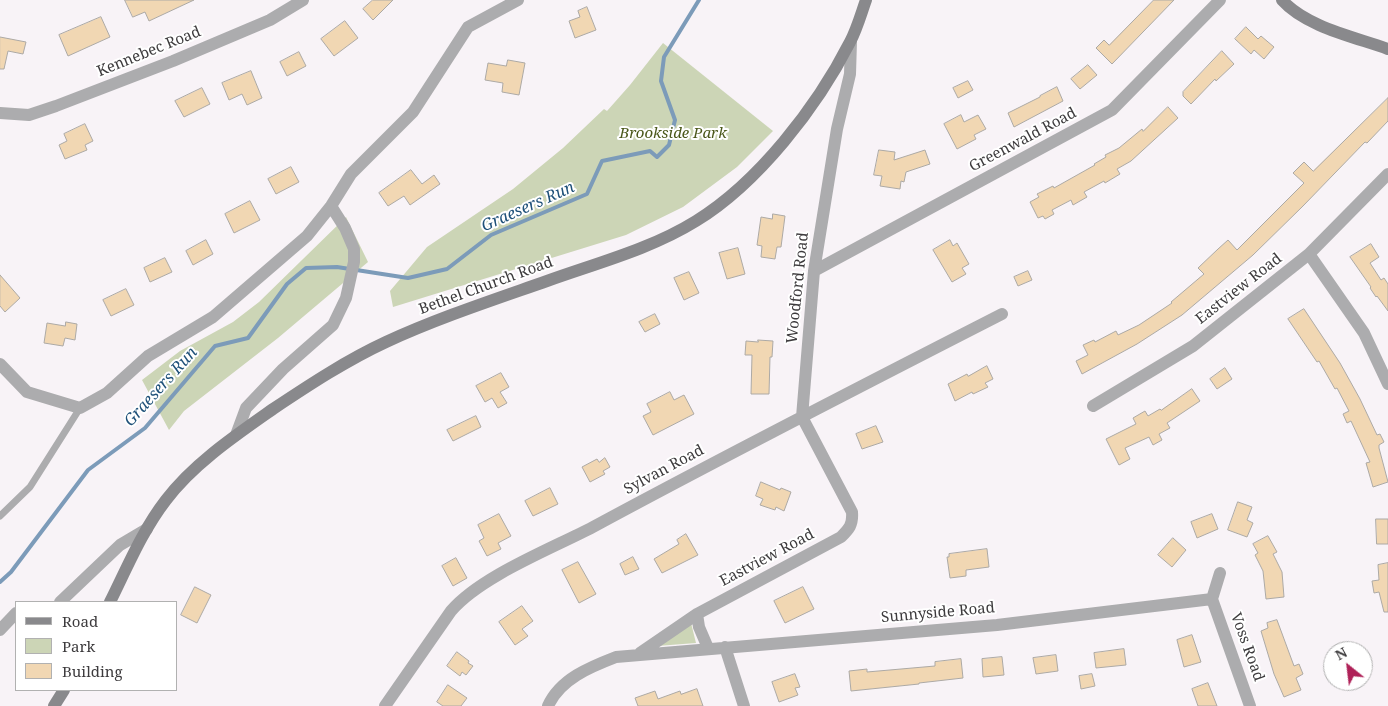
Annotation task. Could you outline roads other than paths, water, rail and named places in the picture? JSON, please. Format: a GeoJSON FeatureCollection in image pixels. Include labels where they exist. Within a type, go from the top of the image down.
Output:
{"type":"FeatureCollection","features":[{"type":"Feature","properties":{"kind":"street","name":"Kennebec Road"},"geometry":{"type":"LineString","coordinates":[[0,113],[29,115],[56,106],[173,61],[270,20],[304,0]]}},
{"type":"Feature","properties":{"kind":"street"},"geometry":{"type":"LineString","coordinates":[[0,364],[27,392],[80,408],[107,393],[148,356],[213,317],[307,236],[331,206],[351,174],[413,112],[468,27],[518,0]]}},
{"type":"Feature","properties":{"kind":"street","name":"Bethel Church Road"},"geometry":{"type":"LineString","coordinates":[[111,601],[147,529],[167,499],[196,469],[236,434],[335,369],[385,342],[435,322],[630,252],[698,220],[726,199],[782,143],[816,100],[850,41],[866,0]]}},
{"type":"Feature","properties":{"kind":"street","name":"Greenwald Road"},"geometry":{"type":"LineString","coordinates":[[814,271],[1112,110],[1220,0]]}},
{"type":"Feature","properties":{"kind":"street"},"geometry":{"type":"LineString","coordinates":[[1282,0],[1290,9],[1316,23],[1388,48]]}},
{"type":"Feature","properties":{"kind":"street","name":"Woodford Road"},"geometry":{"type":"LineString","coordinates":[[802,416],[814,271],[837,129],[850,74],[850,41]]}},
{"type":"Feature","properties":{"kind":"street","name":"Eastview Road"},"geometry":{"type":"LineString","coordinates":[[1093,406],[1193,346],[1309,254],[1388,174]]}},
{"type":"Feature","properties":{"kind":"street"},"geometry":{"type":"LineString","coordinates":[[236,434],[246,408],[283,369],[333,325],[346,298],[353,268],[354,249],[345,228],[331,206]]}},
{"type":"Feature","properties":{"kind":"street"},"geometry":{"type":"LineString","coordinates":[[1309,254],[1364,334],[1388,384]]}},
{"type":"Feature","properties":{"kind":"street","name":"Sylvan Road"},"geometry":{"type":"LineString","coordinates":[[385,706],[451,611],[460,600],[470,593],[521,564],[802,416],[1002,314]]}},
{"type":"Feature","properties":{"kind":"street","name":"Eastview Road"},"geometry":{"type":"LineString","coordinates":[[640,654],[697,614],[841,537],[850,528],[853,521],[852,512],[802,416]]}},
{"type":"Feature","properties":{"kind":"street"},"geometry":{"type":"LineString","coordinates":[[61,601],[120,545],[147,529]]}},
{"type":"Feature","properties":{"kind":"street"},"geometry":{"type":"LineString","coordinates":[[1212,599],[1220,573]]}},
{"type":"Feature","properties":{"kind":"street","name":"Sunnyside Road"},"geometry":{"type":"LineString","coordinates":[[548,706],[555,693],[572,678],[591,666],[616,657],[997,625],[1212,599]]}},
{"type":"Feature","properties":{"kind":"street","name":"Voss Road"},"geometry":{"type":"LineString","coordinates":[[1212,599],[1250,706]]}},
{"type":"Feature","properties":{"kind":"street"},"geometry":{"type":"LineString","coordinates":[[0,630],[15,614]]}},
{"type":"Feature","properties":{"kind":"street"},"geometry":{"type":"LineString","coordinates":[[697,614],[699,627],[708,648]]}},
{"type":"Feature","properties":{"kind":"street"},"geometry":{"type":"LineString","coordinates":[[725,647],[744,706]]}},
{"type":"Feature","properties":{"kind":"street"},"geometry":{"type":"LineString","coordinates":[[54,706],[63,691]]}},
{"type":"Feature","properties":{"kind":"lane"},"geometry":{"type":"LineString","coordinates":[[0,516],[30,487],[80,408]]}},
{"type":"Feature","properties":{"kind":"waterway","name":"Graesers Run"},"geometry":{"type":"LineString","coordinates":[[0,582],[11,572],[88,470],[145,428],[215,346],[248,338],[287,284],[306,268],[337,267],[408,278],[447,269],[491,235],[587,194],[602,161],[650,151],[657,157],[669,145],[675,120],[661,81],[664,57],[699,0]]}},
{"type":"Feature","properties":{"kind":"park label","name":"Brookside Park"},"geometry":{"type":"Point","coordinates":[673,134]}}]}
